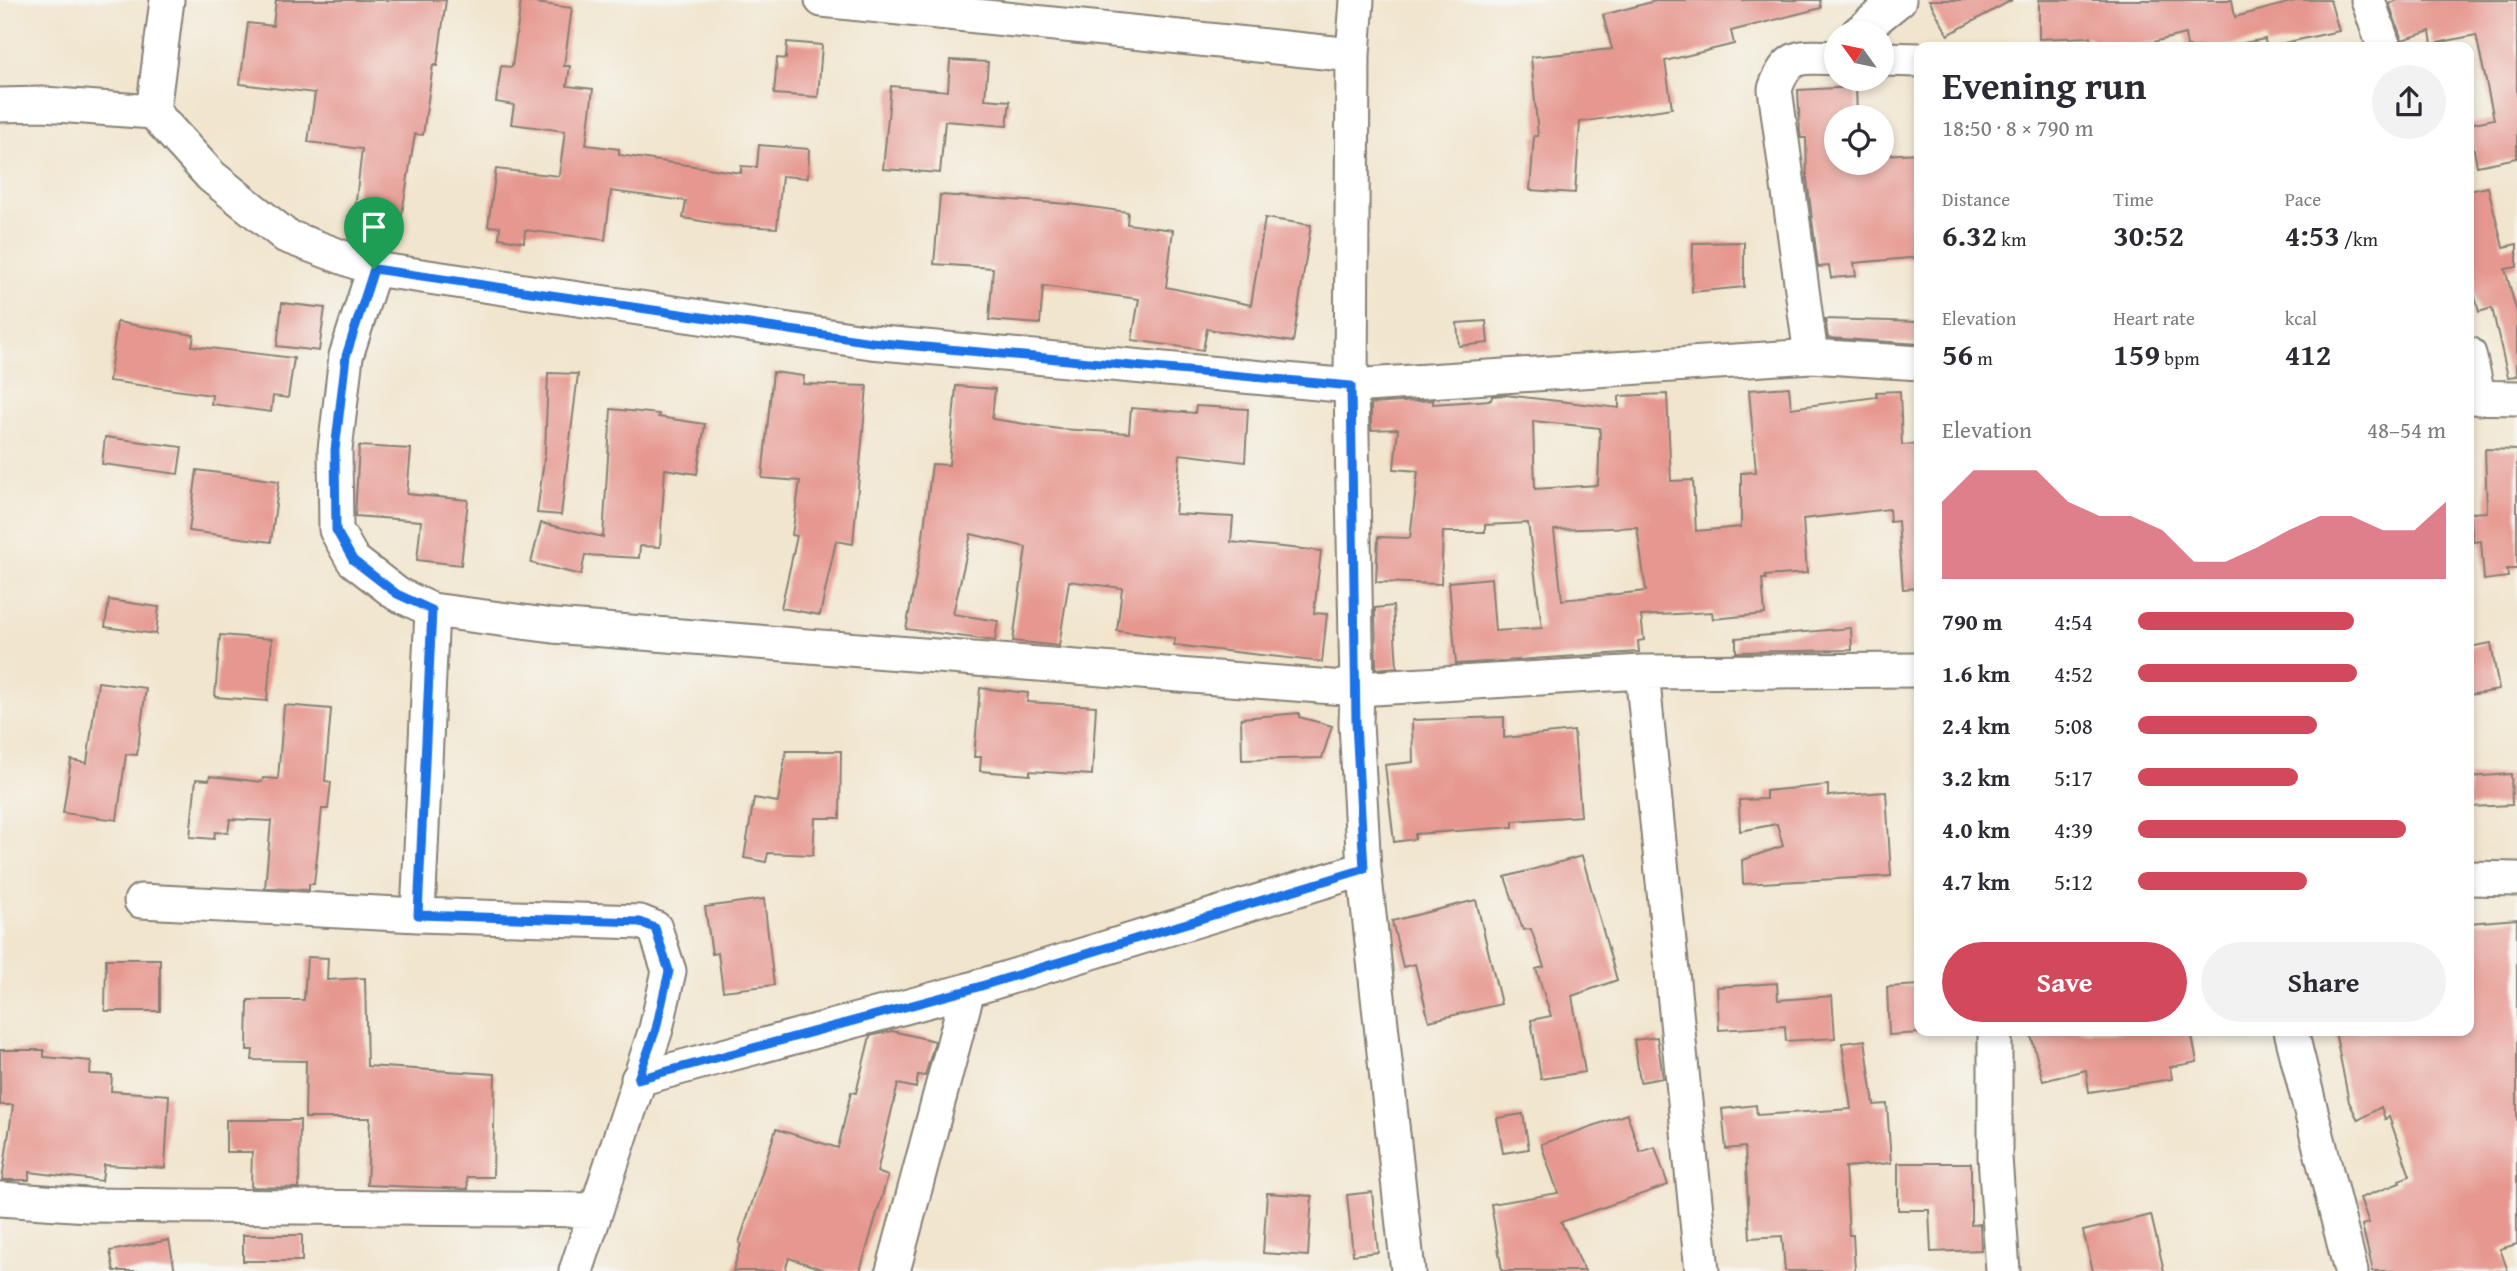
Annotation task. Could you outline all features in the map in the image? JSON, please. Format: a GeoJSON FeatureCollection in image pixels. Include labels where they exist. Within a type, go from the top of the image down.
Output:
{"type":"FeatureCollection","features":[{"type":"Feature","properties":{"kind":"street"},"geometry":{"type":"LineString","coordinates":[[153,112],[167,0]]}},
{"type":"Feature","properties":{"kind":"street"},"geometry":{"type":"LineString","coordinates":[[822,0],[1353,55]]}},
{"type":"Feature","properties":{"kind":"street"},"geometry":{"type":"LineString","coordinates":[[1357,0],[1353,55],[1351,386],[1356,723],[1364,869],[1408,1271]]}},
{"type":"Feature","properties":{"kind":"street"},"geometry":{"type":"LineString","coordinates":[[1873,21],[1899,0]]}},
{"type":"Feature","properties":{"kind":"street"},"geometry":{"type":"LineString","coordinates":[[2368,0],[2382,42]]}},
{"type":"Feature","properties":{"kind":"street"},"geometry":{"type":"LineString","coordinates":[[1811,356],[1775,89],[1782,69],[1798,57],[1824,56]]}},
{"type":"Feature","properties":{"kind":"street"},"geometry":{"type":"LineString","coordinates":[[1894,60],[1914,60]]}},
{"type":"Feature","properties":{"kind":"street"},"geometry":{"type":"LineString","coordinates":[[0,105],[43,104],[153,112],[211,176],[286,236],[374,269],[872,342],[1351,386],[1811,356],[1914,363]]}},
{"type":"Feature","properties":{"kind":"street"},"geometry":{"type":"LineString","coordinates":[[374,269],[346,356],[335,450],[336,530],[353,560],[397,594],[432,610],[567,627],[1357,689],[1642,672],[1914,670]]}},
{"type":"Feature","properties":{"kind":"street"},"geometry":{"type":"LineString","coordinates":[[2474,397],[2517,398]]}},
{"type":"Feature","properties":{"kind":"street"},"geometry":{"type":"LineString","coordinates":[[418,915],[432,610]]}},
{"type":"Feature","properties":{"kind":"street"},"geometry":{"type":"LineString","coordinates":[[1642,672],[1702,1271]]}},
{"type":"Feature","properties":{"kind":"street"},"geometry":{"type":"LineString","coordinates":[[638,1079],[968,990],[1364,869]]}},
{"type":"Feature","properties":{"kind":"street"},"geometry":{"type":"LineString","coordinates":[[2474,878],[2517,879]]}},
{"type":"Feature","properties":{"kind":"street"},"geometry":{"type":"LineString","coordinates":[[141,901],[418,915],[640,922],[655,928],[669,971],[656,1029],[576,1271]]}},
{"type":"Feature","properties":{"kind":"street"},"geometry":{"type":"LineString","coordinates":[[893,1271],[968,990]]}},
{"type":"Feature","properties":{"kind":"street"},"geometry":{"type":"LineString","coordinates":[[1995,1036],[1994,1157],[2003,1271]]}},
{"type":"Feature","properties":{"kind":"street"},"geometry":{"type":"LineString","coordinates":[[2292,1036],[2351,1271]]}},
{"type":"Feature","properties":{"kind":"street"},"geometry":{"type":"LineString","coordinates":[[0,1199],[88,1205],[596,1210]]}},
{"type":"Feature","properties":{"kind":"building"},"geometry":{"type":"Polygon","coordinates":[[[276,0],[446,0],[437,66],[433,65],[423,135],[415,134],[399,232],[353,226],[362,149],[308,142],[315,93],[240,84],[248,23],[273,26],[276,0]]]}},
{"type":"Feature","properties":{"kind":"building"},"geometry":{"type":"Polygon","coordinates":[[[1659,0],[1820,0],[1821,8],[1731,31],[1734,44],[1665,61],[1672,108],[1580,122],[1575,193],[1530,190],[1534,136],[1538,136],[1531,57],[1612,49],[1603,15],[1659,0]]]}},
{"type":"Feature","properties":{"kind":"building"},"geometry":{"type":"Polygon","coordinates":[[[1929,0],[2012,0],[1948,35],[1929,0]]]}},
{"type":"Feature","properties":{"kind":"building"},"geometry":{"type":"Polygon","coordinates":[[[2039,0],[2232,0],[2235,17],[2299,0],[2330,0],[2339,31],[2289,42],[2265,42],[2265,39],[2249,42],[2186,42],[2185,34],[2154,42],[2091,42],[2090,37],[2039,39],[2039,0]]]}},
{"type":"Feature","properties":{"kind":"building"},"geometry":{"type":"Polygon","coordinates":[[[2398,0],[2517,0],[2517,158],[2477,166],[2474,123],[2494,119],[2476,35],[2432,42],[2430,31],[2402,40],[2389,3],[2398,0]]]}},
{"type":"Feature","properties":{"kind":"building"},"geometry":{"type":"Polygon","coordinates":[[[521,1],[572,8],[564,66],[570,66],[567,86],[593,89],[586,145],[619,149],[619,155],[741,173],[741,166],[757,167],[759,145],[809,149],[808,178],[782,176],[777,228],[724,225],[683,218],[686,201],[611,191],[605,240],[525,230],[524,242],[499,238],[500,227],[488,226],[496,169],[559,176],[565,131],[511,124],[514,105],[496,102],[501,66],[512,67],[521,1]]]}},
{"type":"Feature","properties":{"kind":"building"},"geometry":{"type":"Polygon","coordinates":[[[787,42],[822,45],[818,97],[774,94],[777,58],[786,59],[787,42]]]}},
{"type":"Feature","properties":{"kind":"building"},"geometry":{"type":"Polygon","coordinates":[[[950,60],[988,62],[985,99],[1010,101],[1007,126],[945,121],[940,173],[883,169],[891,86],[948,91],[950,60]]]}},
{"type":"Feature","properties":{"kind":"building"},"geometry":{"type":"Polygon","coordinates":[[[1798,90],[1856,91],[1857,105],[1824,105],[1824,175],[1894,175],[1894,154],[1914,153],[1914,258],[1854,263],[1856,276],[1831,278],[1829,266],[1818,267],[1807,179],[1806,138],[1801,138],[1798,90]]]}},
{"type":"Feature","properties":{"kind":"building"},"geometry":{"type":"Polygon","coordinates":[[[2488,187],[2503,247],[2517,244],[2517,267],[2505,269],[2517,313],[2517,376],[2508,377],[2492,308],[2479,312],[2474,293],[2474,190],[2488,187]]]}},
{"type":"Feature","properties":{"kind":"building"},"geometry":{"type":"Polygon","coordinates":[[[940,195],[1069,204],[1128,212],[1127,224],[1173,230],[1166,287],[1251,305],[1265,218],[1311,225],[1293,342],[1207,329],[1203,350],[1132,340],[1139,299],[1043,286],[1040,324],[989,320],[993,268],[934,264],[940,195]]]}},
{"type":"Feature","properties":{"kind":"building"},"geometry":{"type":"Polygon","coordinates":[[[1744,242],[1744,287],[1692,292],[1693,243],[1744,242]]]}},
{"type":"Feature","properties":{"kind":"building"},"geometry":{"type":"Polygon","coordinates":[[[282,303],[325,308],[319,351],[277,346],[282,303]]]}},
{"type":"Feature","properties":{"kind":"building"},"geometry":{"type":"Polygon","coordinates":[[[1825,319],[1914,322],[1914,344],[1828,338],[1825,319]]]}},
{"type":"Feature","properties":{"kind":"building"},"geometry":{"type":"Polygon","coordinates":[[[1486,321],[1488,343],[1459,346],[1457,323],[1486,321]]]}},
{"type":"Feature","properties":{"kind":"building"},"geometry":{"type":"Polygon","coordinates":[[[117,322],[194,335],[192,346],[294,358],[288,398],[273,396],[271,412],[211,404],[212,395],[109,381],[117,322]]]}},
{"type":"Feature","properties":{"kind":"building"},"geometry":{"type":"Polygon","coordinates":[[[773,372],[804,376],[803,384],[867,386],[853,544],[836,541],[820,615],[781,608],[797,536],[792,535],[800,481],[762,478],[773,372]]]}},
{"type":"Feature","properties":{"kind":"building"},"geometry":{"type":"Polygon","coordinates":[[[548,373],[578,374],[561,515],[537,513],[545,452],[548,373]]]}},
{"type":"Feature","properties":{"kind":"building"},"geometry":{"type":"Polygon","coordinates":[[[956,386],[995,389],[992,419],[1059,429],[1129,433],[1131,408],[1195,413],[1196,406],[1248,409],[1245,462],[1180,454],[1175,514],[1233,517],[1231,542],[1321,551],[1314,613],[1327,614],[1322,662],[1174,645],[1175,638],[1117,631],[1122,588],[1069,581],[1059,646],[1013,641],[1026,547],[971,534],[953,614],[998,621],[995,641],[906,629],[922,544],[932,464],[949,465],[956,386]]]}},
{"type":"Feature","properties":{"kind":"building"},"geometry":{"type":"Polygon","coordinates":[[[1789,387],[1791,408],[1877,397],[1876,392],[1900,391],[1902,445],[1914,444],[1914,588],[1903,589],[1898,521],[1890,522],[1889,509],[1803,519],[1807,573],[1765,576],[1766,579],[1762,579],[1765,614],[1713,619],[1712,612],[1641,616],[1644,640],[1638,641],[1639,652],[1456,664],[1449,582],[1491,578],[1495,631],[1542,628],[1528,523],[1485,525],[1485,532],[1443,532],[1441,584],[1376,582],[1378,537],[1410,538],[1418,471],[1394,469],[1398,429],[1371,430],[1371,404],[1433,400],[1433,404],[1491,400],[1492,396],[1505,395],[1619,408],[1619,396],[1667,394],[1671,481],[1693,480],[1696,531],[1741,527],[1741,473],[1756,472],[1749,390],[1789,387]],[[1533,421],[1535,489],[1598,485],[1600,428],[1533,421]],[[1637,527],[1554,530],[1562,600],[1646,591],[1637,527]]]}},
{"type":"Feature","properties":{"kind":"building"},"geometry":{"type":"Polygon","coordinates":[[[611,409],[659,414],[658,417],[705,424],[697,474],[665,469],[660,547],[640,546],[639,558],[585,555],[581,575],[531,563],[541,523],[603,537],[611,409]]]}},
{"type":"Feature","properties":{"kind":"building"},"geometry":{"type":"Polygon","coordinates":[[[105,437],[182,447],[178,474],[102,464],[105,437]]]}},
{"type":"Feature","properties":{"kind":"building"},"geometry":{"type":"Polygon","coordinates":[[[359,446],[411,449],[407,494],[468,500],[461,565],[417,560],[421,521],[355,516],[359,446]]]}},
{"type":"Feature","properties":{"kind":"building"},"geometry":{"type":"Polygon","coordinates":[[[2485,449],[2517,450],[2517,569],[2507,569],[2508,577],[2484,580],[2481,541],[2474,542],[2474,513],[2487,512],[2485,449]]]}},
{"type":"Feature","properties":{"kind":"building"},"geometry":{"type":"Polygon","coordinates":[[[197,470],[279,481],[271,542],[189,531],[197,470]]]}},
{"type":"Feature","properties":{"kind":"building"},"geometry":{"type":"Polygon","coordinates":[[[109,600],[159,607],[156,634],[105,627],[109,600]]]}},
{"type":"Feature","properties":{"kind":"building"},"geometry":{"type":"Polygon","coordinates":[[[1393,606],[1397,667],[1376,669],[1375,608],[1393,606]]]}},
{"type":"Feature","properties":{"kind":"building"},"geometry":{"type":"Polygon","coordinates":[[[1851,628],[1852,650],[1736,652],[1736,638],[1851,628]]]}},
{"type":"Feature","properties":{"kind":"building"},"geometry":{"type":"Polygon","coordinates":[[[220,635],[272,639],[267,701],[215,697],[220,635]]]}},
{"type":"Feature","properties":{"kind":"building"},"geometry":{"type":"Polygon","coordinates":[[[2491,643],[2499,690],[2474,694],[2474,646],[2491,643]]]}},
{"type":"Feature","properties":{"kind":"building"},"geometry":{"type":"Polygon","coordinates":[[[98,682],[146,688],[137,755],[126,754],[117,820],[63,813],[71,760],[87,763],[98,682]]]}},
{"type":"Feature","properties":{"kind":"building"},"geometry":{"type":"Polygon","coordinates":[[[980,688],[1028,693],[1027,702],[1096,706],[1092,775],[1030,771],[1030,775],[980,771],[981,757],[974,757],[980,688]]]}},
{"type":"Feature","properties":{"kind":"building"},"geometry":{"type":"Polygon","coordinates":[[[284,705],[331,709],[325,781],[331,782],[328,809],[322,809],[314,884],[309,884],[309,890],[265,888],[271,821],[230,819],[228,833],[215,832],[214,839],[190,837],[196,779],[209,780],[210,776],[262,782],[263,778],[278,779],[284,705]]]}},
{"type":"Feature","properties":{"kind":"building"},"geometry":{"type":"Polygon","coordinates":[[[1299,713],[1299,717],[1332,726],[1322,758],[1242,760],[1241,718],[1299,713]]]}},
{"type":"Feature","properties":{"kind":"building"},"geometry":{"type":"Polygon","coordinates":[[[1504,717],[1504,738],[1574,731],[1581,816],[1513,821],[1513,827],[1415,834],[1415,839],[1394,842],[1385,765],[1413,762],[1412,720],[1504,717]]]}},
{"type":"Feature","properties":{"kind":"building"},"geometry":{"type":"Polygon","coordinates":[[[786,751],[841,751],[840,818],[815,818],[813,855],[768,853],[766,862],[744,858],[754,798],[778,802],[786,751]]]}},
{"type":"Feature","properties":{"kind":"building"},"geometry":{"type":"Polygon","coordinates":[[[2511,774],[2512,805],[2474,807],[2474,777],[2511,774]]]}},
{"type":"Feature","properties":{"kind":"building"},"geometry":{"type":"Polygon","coordinates":[[[1828,785],[1828,796],[1886,792],[1891,876],[1743,884],[1742,860],[1783,846],[1777,824],[1740,831],[1739,800],[1766,799],[1766,791],[1828,785]]]}},
{"type":"Feature","properties":{"kind":"building"},"geometry":{"type":"Polygon","coordinates":[[[1582,856],[1617,980],[1572,996],[1585,1072],[1541,1079],[1531,1020],[1551,1016],[1536,969],[1544,967],[1531,929],[1523,930],[1505,877],[1582,856]]]}},
{"type":"Feature","properties":{"kind":"building"},"geometry":{"type":"Polygon","coordinates":[[[764,899],[774,985],[723,991],[718,953],[712,954],[705,907],[764,899]]]}},
{"type":"Feature","properties":{"kind":"building"},"geometry":{"type":"Polygon","coordinates":[[[1476,900],[1501,1004],[1429,1021],[1415,964],[1403,967],[1392,921],[1476,900]]]}},
{"type":"Feature","properties":{"kind":"building"},"geometry":{"type":"Polygon","coordinates":[[[2517,919],[2517,1244],[2500,1249],[2508,1271],[2373,1271],[2362,1225],[2369,1223],[2360,1198],[2400,1183],[2399,1180],[2410,1176],[2389,1117],[2385,1119],[2381,1107],[2358,1120],[2349,1102],[2336,1036],[2474,1036],[2474,923],[2517,919]]]}},
{"type":"Feature","properties":{"kind":"building"},"geometry":{"type":"Polygon","coordinates":[[[307,957],[328,958],[327,980],[365,978],[367,1066],[495,1074],[493,1177],[467,1177],[468,1189],[367,1185],[370,1118],[305,1118],[306,1061],[252,1060],[253,1050],[247,1050],[248,1000],[304,1000],[307,957]]]}},
{"type":"Feature","properties":{"kind":"building"},"geometry":{"type":"Polygon","coordinates":[[[106,959],[160,959],[160,1011],[105,1011],[106,959]]]}},
{"type":"Feature","properties":{"kind":"building"},"geometry":{"type":"Polygon","coordinates":[[[1777,983],[1778,1000],[1832,996],[1835,1038],[1786,1041],[1785,1026],[1719,1030],[1717,987],[1777,983]]]}},
{"type":"Feature","properties":{"kind":"building"},"geometry":{"type":"Polygon","coordinates":[[[1914,985],[1914,1033],[1889,1035],[1887,987],[1914,985]]]}},
{"type":"Feature","properties":{"kind":"building"},"geometry":{"type":"Polygon","coordinates":[[[892,1031],[935,1041],[925,1076],[918,1075],[916,1088],[898,1084],[877,1172],[888,1176],[860,1271],[828,1271],[789,1258],[785,1271],[733,1271],[741,1244],[739,1243],[776,1129],[838,1148],[851,1092],[856,1093],[870,1036],[892,1031]]]}},
{"type":"Feature","properties":{"kind":"building"},"geometry":{"type":"Polygon","coordinates":[[[2031,1036],[2192,1036],[2197,1062],[2170,1067],[2172,1079],[2089,1092],[2086,1070],[2043,1081],[2031,1036]]]}},
{"type":"Feature","properties":{"kind":"building"},"geometry":{"type":"Polygon","coordinates":[[[1657,1037],[1663,1078],[1640,1082],[1634,1040],[1657,1037]]]}},
{"type":"Feature","properties":{"kind":"building"},"geometry":{"type":"Polygon","coordinates":[[[1865,1040],[1874,1105],[1887,1104],[1891,1163],[1845,1167],[1849,1235],[1853,1235],[1855,1271],[1785,1271],[1782,1236],[1750,1238],[1745,1147],[1726,1149],[1722,1109],[1756,1105],[1757,1115],[1851,1109],[1842,1043],[1865,1040]]]}},
{"type":"Feature","properties":{"kind":"building"},"geometry":{"type":"Polygon","coordinates":[[[0,1050],[44,1050],[44,1057],[91,1061],[90,1074],[112,1075],[111,1091],[169,1095],[165,1168],[104,1165],[102,1181],[29,1172],[29,1180],[2,1180],[13,1105],[0,1105],[0,1050]]]}},
{"type":"Feature","properties":{"kind":"building"},"geometry":{"type":"Polygon","coordinates":[[[1523,1114],[1529,1149],[1503,1153],[1497,1118],[1523,1114]]]}},
{"type":"Feature","properties":{"kind":"building"},"geometry":{"type":"Polygon","coordinates":[[[1627,1114],[1640,1152],[1655,1147],[1668,1185],[1561,1222],[1585,1271],[1502,1271],[1491,1204],[1558,1193],[1541,1144],[1627,1114]]]}},
{"type":"Feature","properties":{"kind":"building"},"geometry":{"type":"Polygon","coordinates":[[[226,1120],[300,1120],[299,1188],[251,1187],[252,1152],[226,1152],[226,1120]]]}},
{"type":"Feature","properties":{"kind":"building"},"geometry":{"type":"Polygon","coordinates":[[[1898,1163],[1971,1163],[1971,1225],[1980,1224],[1981,1250],[1931,1252],[1929,1210],[1898,1210],[1898,1163]]]}},
{"type":"Feature","properties":{"kind":"building"},"geometry":{"type":"Polygon","coordinates":[[[1372,1192],[1378,1252],[1353,1255],[1347,1195],[1372,1192]]]}},
{"type":"Feature","properties":{"kind":"building"},"geometry":{"type":"Polygon","coordinates":[[[1267,1193],[1312,1196],[1308,1256],[1263,1253],[1267,1193]]]}},
{"type":"Feature","properties":{"kind":"building"},"geometry":{"type":"Polygon","coordinates":[[[2151,1215],[2164,1271],[2093,1271],[2083,1231],[2151,1215]]]}},
{"type":"Feature","properties":{"kind":"building"},"geometry":{"type":"Polygon","coordinates":[[[243,1235],[302,1235],[302,1261],[243,1261],[243,1235]]]}},
{"type":"Feature","properties":{"kind":"building"},"geometry":{"type":"Polygon","coordinates":[[[169,1240],[175,1271],[114,1271],[110,1251],[169,1240]]]}},
{"type":"Feature","properties":{"kind":"route"},"geometry":{"type":"LineString","coordinates":[[374,269],[872,342],[1351,386],[1356,723],[1364,869],[968,990],[638,1079],[656,1029],[669,971],[655,928],[640,922],[418,915],[432,610],[397,594],[353,560],[336,530],[335,450],[346,356],[374,269]]}}]}
